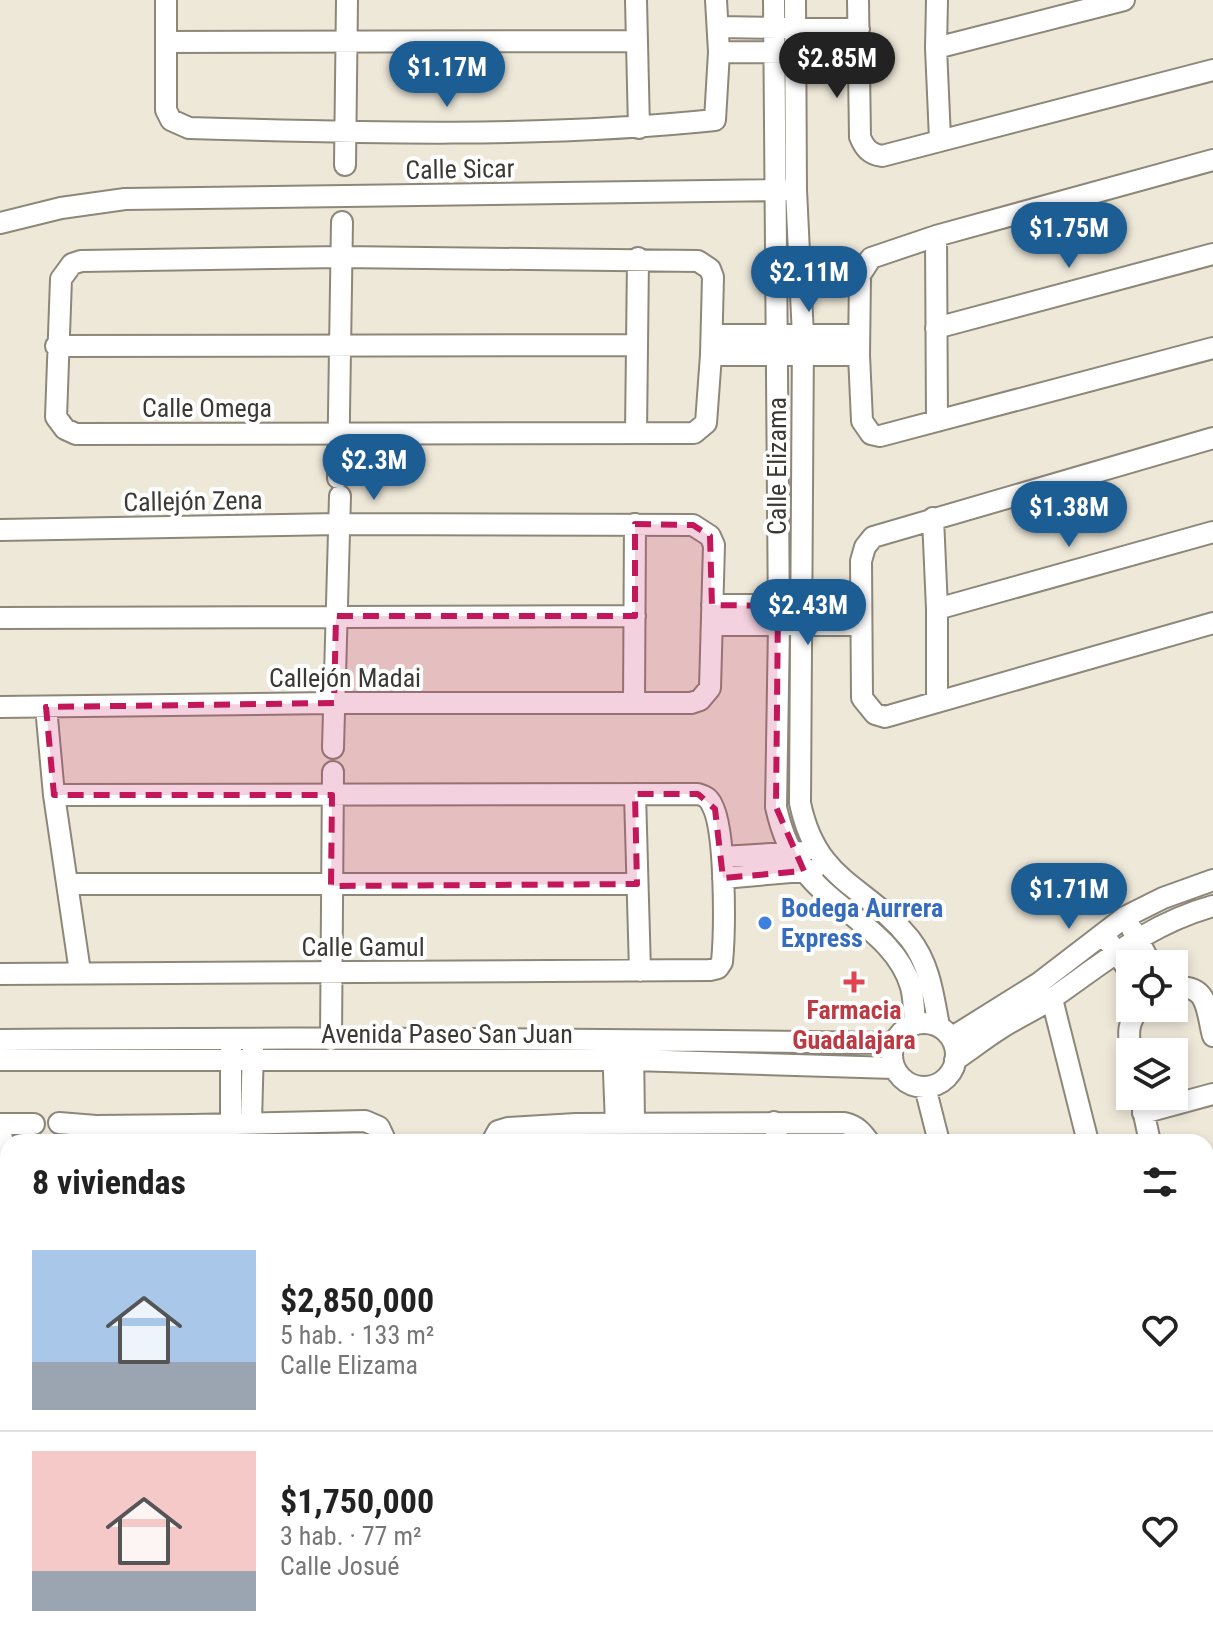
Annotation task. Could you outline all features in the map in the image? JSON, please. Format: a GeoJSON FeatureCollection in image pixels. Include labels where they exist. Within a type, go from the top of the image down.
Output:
{"type":"FeatureCollection","features":[{"type":"Feature","properties":{"kind":"street"},"geometry":{"type":"LineString","coordinates":[[166,0],[166,110],[171,120],[189,128],[345,133],[639,128],[715,120],[719,52],[716,0]]}},
{"type":"Feature","properties":{"kind":"street"},"geometry":{"type":"LineString","coordinates":[[345,165],[347,0]]}},
{"type":"Feature","properties":{"kind":"street"},"geometry":{"type":"LineString","coordinates":[[636,0],[639,128]]}},
{"type":"Feature","properties":{"kind":"street","name":"Calle Elizama"},"geometry":{"type":"LineString","coordinates":[[774,0],[779,615],[776,807],[781,828],[798,863],[840,906],[879,938],[900,962],[911,987],[915,1024]]}},
{"type":"Feature","properties":{"kind":"street","name":"Calle Elizama"},"geometry":{"type":"LineString","coordinates":[[795,0],[796,190],[803,345],[800,803],[805,828],[816,851],[830,868],[911,940],[928,968],[945,1032]]}},
{"type":"Feature","properties":{"kind":"street"},"geometry":{"type":"LineString","coordinates":[[858,0],[860,137],[864,147],[872,154],[882,156],[1213,70]]}},
{"type":"Feature","properties":{"kind":"street"},"geometry":{"type":"LineString","coordinates":[[937,0],[940,139]]}},
{"type":"Feature","properties":{"kind":"street"},"geometry":{"type":"LineString","coordinates":[[936,48],[1124,0]]}},
{"type":"Feature","properties":{"kind":"street"},"geometry":{"type":"LineString","coordinates":[[719,27],[859,29]]}},
{"type":"Feature","properties":{"kind":"street"},"geometry":{"type":"LineString","coordinates":[[166,42],[637,41]]}},
{"type":"Feature","properties":{"kind":"street"},"geometry":{"type":"LineString","coordinates":[[719,52],[858,53]]}},
{"type":"Feature","properties":{"kind":"street"},"geometry":{"type":"LineString","coordinates":[[1213,160],[936,236],[881,252],[871,258],[860,275],[862,421],[871,434],[880,436],[1213,348]]}},
{"type":"Feature","properties":{"kind":"street","name":"Calle Sicar"},"geometry":{"type":"LineString","coordinates":[[0,223],[61,208],[125,199],[796,190]]}},
{"type":"Feature","properties":{"kind":"street"},"geometry":{"type":"LineString","coordinates":[[333,748],[342,222]]}},
{"type":"Feature","properties":{"kind":"street"},"geometry":{"type":"LineString","coordinates":[[936,236],[937,421]]}},
{"type":"Feature","properties":{"kind":"street"},"geometry":{"type":"LineString","coordinates":[[936,328],[1213,254]]}},
{"type":"Feature","properties":{"kind":"street"},"geometry":{"type":"LineString","coordinates":[[637,345],[56,346],[61,279],[72,264],[81,261],[341,257],[698,261],[710,269],[713,277],[712,345],[859,345]]}},
{"type":"Feature","properties":{"kind":"street"},"geometry":{"type":"LineString","coordinates":[[636,433],[638,258]]}},
{"type":"Feature","properties":{"kind":"street","name":"Calle Omega"},"geometry":{"type":"LineString","coordinates":[[56,346],[56,417],[65,429],[76,434],[339,434],[694,433],[702,430],[708,417],[712,345]]}},
{"type":"Feature","properties":{"kind":"street"},"geometry":{"type":"LineString","coordinates":[[1213,438],[873,537],[865,547],[861,561],[862,698],[875,714],[885,717],[1213,623]]}},
{"type":"Feature","properties":{"kind":"street"},"geometry":{"type":"LineString","coordinates":[[933,518],[937,702]]}},
{"type":"Feature","properties":{"kind":"street","name":"Callejón Zena"},"geometry":{"type":"LineString","coordinates":[[0,530],[339,524],[693,525],[703,529],[714,545],[712,615]]}},
{"type":"Feature","properties":{"kind":"street"},"geometry":{"type":"LineString","coordinates":[[634,703],[635,524]]}},
{"type":"Feature","properties":{"kind":"street"},"geometry":{"type":"LineString","coordinates":[[937,609],[1213,532]]}},
{"type":"Feature","properties":{"kind":"street"},"geometry":{"type":"LineString","coordinates":[[712,615],[859,615]]}},
{"type":"Feature","properties":{"kind":"street","name":"Callejón Madai"},"geometry":{"type":"LineString","coordinates":[[0,707],[691,703],[700,700],[710,688],[712,615]]}},
{"type":"Feature","properties":{"kind":"street"},"geometry":{"type":"LineString","coordinates":[[0,618],[635,616]]}},
{"type":"Feature","properties":{"kind":"street"},"geometry":{"type":"LineString","coordinates":[[46,707],[54,795],[80,972]]}},
{"type":"Feature","properties":{"kind":"street"},"geometry":{"type":"LineString","coordinates":[[331,1040],[333,772]]}},
{"type":"Feature","properties":{"kind":"street"},"geometry":{"type":"LineString","coordinates":[[635,794],[640,971]]}},
{"type":"Feature","properties":{"kind":"street"},"geometry":{"type":"LineString","coordinates":[[54,795],[698,794],[707,797],[715,809],[722,868],[798,863],[830,868]]}},
{"type":"Feature","properties":{"kind":"street"},"geometry":{"type":"LineString","coordinates":[[798,863],[816,851]]}},
{"type":"Feature","properties":{"kind":"street","name":"Calle Gamul"},"geometry":{"type":"LineString","coordinates":[[0,974],[710,970],[718,968],[722,962],[722,868]]}},
{"type":"Feature","properties":{"kind":"street"},"geometry":{"type":"LineString","coordinates":[[945,1032],[1039,983],[1125,917],[1163,898],[1213,880]]}},
{"type":"Feature","properties":{"kind":"street"},"geometry":{"type":"LineString","coordinates":[[67,884],[637,884]]}},
{"type":"Feature","properties":{"kind":"street"},"geometry":{"type":"LineString","coordinates":[[1119,950],[1193,911],[1213,906]]}},
{"type":"Feature","properties":{"kind":"street"},"geometry":{"type":"LineString","coordinates":[[1125,917],[1143,950]]}},
{"type":"Feature","properties":{"kind":"street"},"geometry":{"type":"LineString","coordinates":[[955,1060],[945,1032],[931,1024],[915,1024],[902,1031],[894,1043],[894,1068],[907,1082],[925,1087],[934,1085],[948,1076],[955,1060],[1052,999],[1116,952],[1102,933]]}},
{"type":"Feature","properties":{"kind":"street"},"geometry":{"type":"LineString","coordinates":[[1188,987],[1203,997],[1213,1036]]}},
{"type":"Feature","properties":{"kind":"street"},"geometry":{"type":"LineString","coordinates":[[1052,999],[1086,1134]]}},
{"type":"Feature","properties":{"kind":"street"},"geometry":{"type":"LineString","coordinates":[[241,1123],[253,1037]]}},
{"type":"Feature","properties":{"kind":"street","name":"Avenida Paseo San Juan"},"geometry":{"type":"LineString","coordinates":[[0,1040],[253,1037],[623,1050],[894,1068]]}},
{"type":"Feature","properties":{"kind":"street"},"geometry":{"type":"LineString","coordinates":[[232,1038],[230,1060],[241,1123]]}},
{"type":"Feature","properties":{"kind":"street","name":"Avenida Paseo San Juan"},"geometry":{"type":"LineString","coordinates":[[0,1060],[252,1060],[894,1043]]}},
{"type":"Feature","properties":{"kind":"street"},"geometry":{"type":"LineString","coordinates":[[623,1050],[625,1124]]}},
{"type":"Feature","properties":{"kind":"street"},"geometry":{"type":"LineString","coordinates":[[925,1087],[937,1134]]}},
{"type":"Feature","properties":{"kind":"street"},"geometry":{"type":"LineString","coordinates":[[1188,1098],[1213,1094]]}},
{"type":"Feature","properties":{"kind":"street"},"geometry":{"type":"LineString","coordinates":[[1143,1110],[1148,1134]]}},
{"type":"Feature","properties":{"kind":"street"},"geometry":{"type":"LineString","coordinates":[[59,1123],[98,1134],[194,1134],[241,1123],[292,1132],[365,1121],[382,1134]]}},
{"type":"Feature","properties":{"kind":"street"},"geometry":{"type":"LineString","coordinates":[[499,1134],[508,1128],[578,1133],[625,1124],[679,1133],[776,1132],[844,1123],[863,1134]]}},
{"type":"Feature","properties":{"kind":"street"},"geometry":{"type":"LineString","coordinates":[[0,1125],[34,1124]]}},
{"type":"Feature","properties":{"kind":"highlighted area"},"geometry":{"type":"Polygon","coordinates":[[[635,524],[693,525],[710,536],[712,605],[778,606],[776,807],[804,871],[723,878],[715,809],[698,794],[635,794],[637,884],[331,886],[332,795],[54,795],[46,707],[334,703],[336,616],[635,616],[635,524]]]}},
{"type":"Feature","properties":{"kind":"place","name":"Bodega Aurrera Express"},"geometry":{"type":"Point","coordinates":[765,923]}},
{"type":"Feature","properties":{"kind":"place","name":"Farmacia Guadalajara"},"geometry":{"type":"Point","coordinates":[854,982]}}]}
